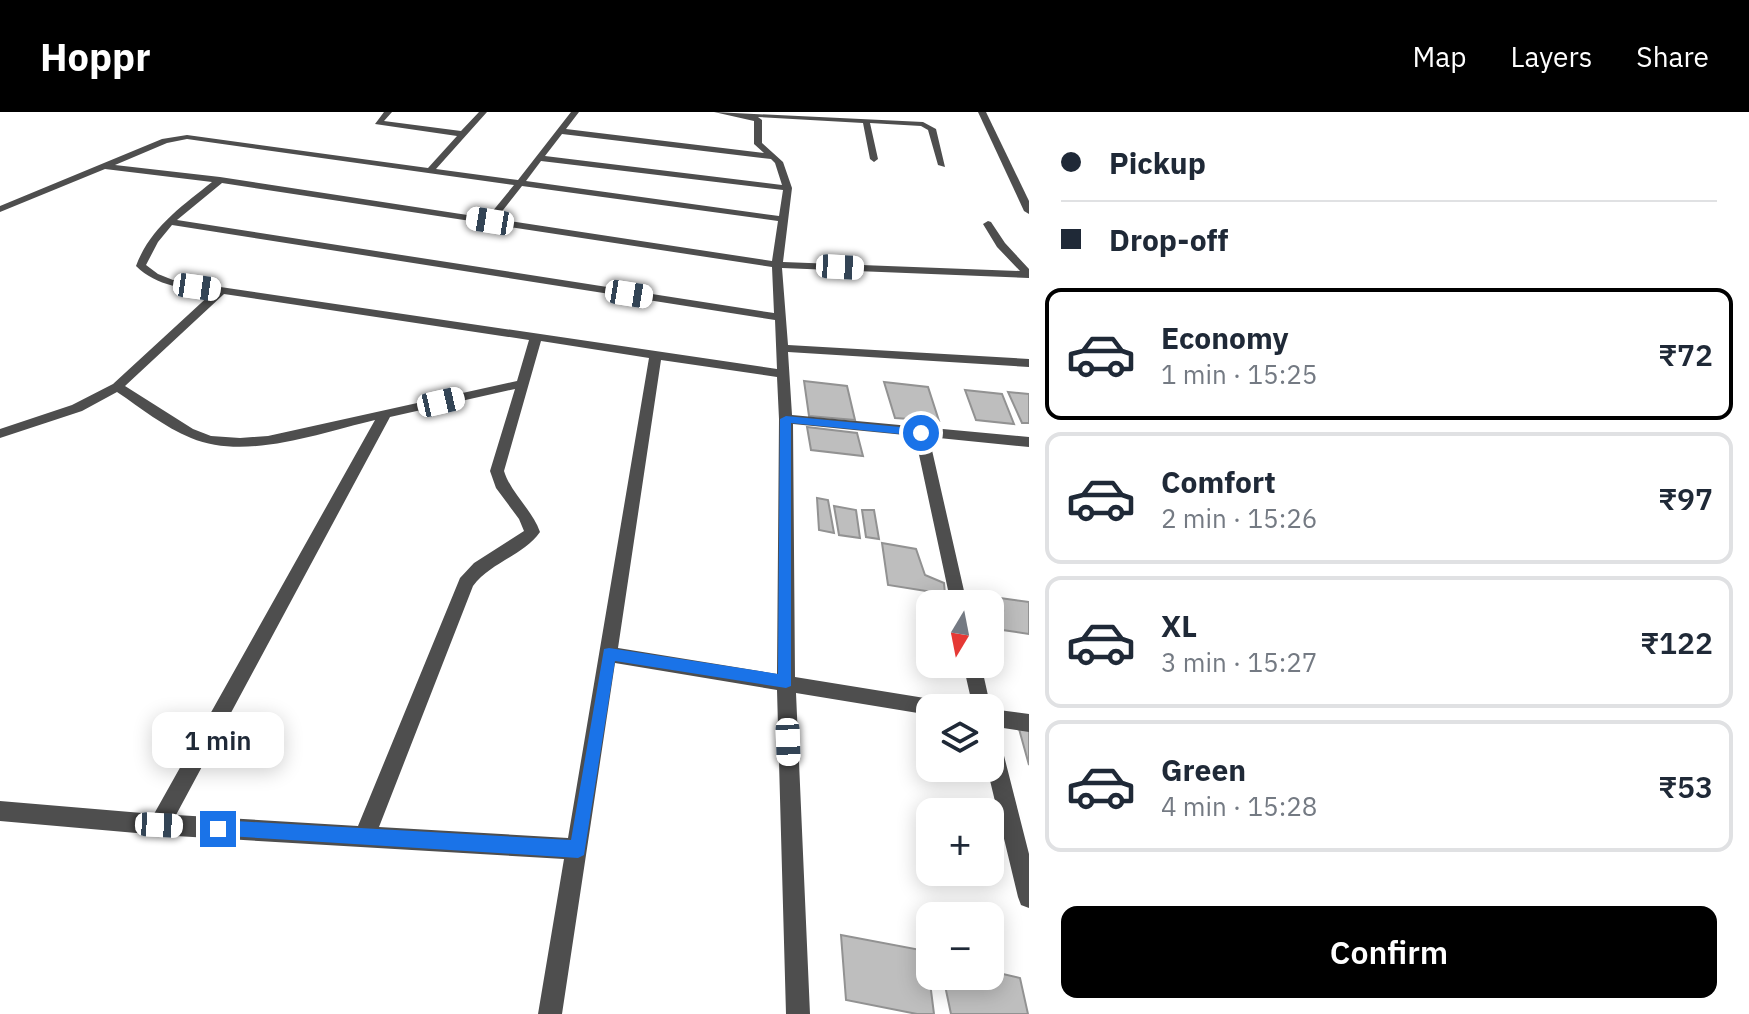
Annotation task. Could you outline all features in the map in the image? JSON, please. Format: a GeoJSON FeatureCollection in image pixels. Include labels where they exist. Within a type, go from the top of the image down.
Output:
{"type":"FeatureCollection","features":[{"type":"Feature","properties":{"kind":"street"},"geometry":{"type":"LineString","coordinates":[[388,112],[378,122],[462,134]]}},
{"type":"Feature","properties":{"kind":"street"},"geometry":{"type":"LineString","coordinates":[[430,170],[483,112]]}},
{"type":"Feature","properties":{"kind":"street"},"geometry":{"type":"LineString","coordinates":[[490,221],[575,112]]}},
{"type":"Feature","properties":{"kind":"street"},"geometry":{"type":"LineString","coordinates":[[718,112],[929,126],[942,165]]}},
{"type":"Feature","properties":{"kind":"street"},"geometry":{"type":"LineString","coordinates":[[982,112],[1029,211]]}},
{"type":"Feature","properties":{"kind":"street"},"geometry":{"type":"LineString","coordinates":[[750,114],[758,120],[758,144],[779,162],[788,188],[777,265],[786,419],[786,681],[798,1014]]}},
{"type":"Feature","properties":{"kind":"street"},"geometry":{"type":"LineString","coordinates":[[866,121],[874,159]]}},
{"type":"Feature","properties":{"kind":"street"},"geometry":{"type":"LineString","coordinates":[[560,131],[773,157]]}},
{"type":"Feature","properties":{"kind":"street"},"geometry":{"type":"LineString","coordinates":[[0,209],[165,141],[187,137],[783,219]]}},
{"type":"Feature","properties":{"kind":"street"},"geometry":{"type":"LineString","coordinates":[[539,158],[788,188]]}},
{"type":"Feature","properties":{"kind":"street"},"geometry":{"type":"LineString","coordinates":[[105,166],[220,180],[777,265],[1029,275]]}},
{"type":"Feature","properties":{"kind":"street"},"geometry":{"type":"LineString","coordinates":[[220,180],[171,222],[145,250],[141,266],[171,283],[783,374]]}},
{"type":"Feature","properties":{"kind":"street"},"geometry":{"type":"LineString","coordinates":[[171,222],[782,318]]}},
{"type":"Feature","properties":{"kind":"street"},"geometry":{"type":"LineString","coordinates":[[988,224],[1001,245],[1029,275]]}},
{"type":"Feature","properties":{"kind":"street"},"geometry":{"type":"LineString","coordinates":[[0,434],[77,408],[117,387],[222,290]]}},
{"type":"Feature","properties":{"kind":"street"},"geometry":{"type":"LineString","coordinates":[[364,837],[466,583],[474,570],[521,544],[532,532],[529,519],[504,493],[497,471],[536,337]]}},
{"type":"Feature","properties":{"kind":"street"},"geometry":{"type":"LineString","coordinates":[[782,348],[1029,363]]}},
{"type":"Feature","properties":{"kind":"street"},"geometry":{"type":"LineString","coordinates":[[550,1014],[656,355]]}},
{"type":"Feature","properties":{"kind":"street"},"geometry":{"type":"LineString","coordinates":[[117,387],[194,434],[223,442],[268,440],[524,383]]}},
{"type":"Feature","properties":{"kind":"street"},"geometry":{"type":"LineString","coordinates":[[159,825],[385,414]]}},
{"type":"Feature","properties":{"kind":"street"},"geometry":{"type":"LineString","coordinates":[[786,419],[1029,442]]}},
{"type":"Feature","properties":{"kind":"street"},"geometry":{"type":"LineString","coordinates":[[921,433],[956,590]]}},
{"type":"Feature","properties":{"kind":"street"},"geometry":{"type":"LineString","coordinates":[[609,654],[916,704]]}},
{"type":"Feature","properties":{"kind":"street"},"geometry":{"type":"LineString","coordinates":[[1004,719],[1029,723]]}},
{"type":"Feature","properties":{"kind":"street"},"geometry":{"type":"LineString","coordinates":[[1003,782],[1024,854],[1029,897]]}},
{"type":"Feature","properties":{"kind":"street"},"geometry":{"type":"LineString","coordinates":[[0,811],[159,825],[578,849]]}},
{"type":"Feature","properties":{"kind":"building"},"geometry":{"type":"Polygon","coordinates":[[[804,381],[847,386],[855,420],[809,416],[804,381]]]}},
{"type":"Feature","properties":{"kind":"building"},"geometry":{"type":"Polygon","coordinates":[[[884,382],[928,387],[939,421],[895,418],[884,382]]]}},
{"type":"Feature","properties":{"kind":"building"},"geometry":{"type":"Polygon","coordinates":[[[965,390],[1002,394],[1014,424],[976,420],[965,390]]]}},
{"type":"Feature","properties":{"kind":"building"},"geometry":{"type":"Polygon","coordinates":[[[1008,392],[1029,394],[1029,423],[1022,423],[1008,392]]]}},
{"type":"Feature","properties":{"kind":"building"},"geometry":{"type":"Polygon","coordinates":[[[807,427],[857,433],[863,456],[811,450],[807,427]]]}},
{"type":"Feature","properties":{"kind":"building"},"geometry":{"type":"Polygon","coordinates":[[[817,498],[828,500],[834,533],[819,530],[817,498]]]}},
{"type":"Feature","properties":{"kind":"building"},"geometry":{"type":"Polygon","coordinates":[[[834,506],[856,510],[860,538],[839,535],[834,506]]]}},
{"type":"Feature","properties":{"kind":"building"},"geometry":{"type":"Polygon","coordinates":[[[862,510],[874,510],[879,539],[866,537],[862,510]]]}},
{"type":"Feature","properties":{"kind":"building"},"geometry":{"type":"Polygon","coordinates":[[[882,543],[916,549],[925,575],[944,583],[945,590],[920,590],[888,585],[882,543]]]}},
{"type":"Feature","properties":{"kind":"building"},"geometry":{"type":"Polygon","coordinates":[[[1004,599],[1029,602],[1029,634],[1004,630],[1004,599]]]}},
{"type":"Feature","properties":{"kind":"building"},"geometry":{"type":"Polygon","coordinates":[[[1019,729],[1029,730],[1029,765],[1019,729]]]}},
{"type":"Feature","properties":{"kind":"building"},"geometry":{"type":"Polygon","coordinates":[[[841,935],[916,949],[916,990],[931,990],[934,1014],[917,1014],[846,1000],[841,935]]]}},
{"type":"Feature","properties":{"kind":"building"},"geometry":{"type":"Polygon","coordinates":[[[1004,974],[1020,978],[1028,1014],[951,1014],[946,990],[1004,990],[1004,974]]]}},
{"type":"Feature","properties":{"kind":"route"},"geometry":{"type":"LineString","coordinates":[[218,829],[578,849],[609,654],[786,681],[786,419],[921,433]]}}]}
